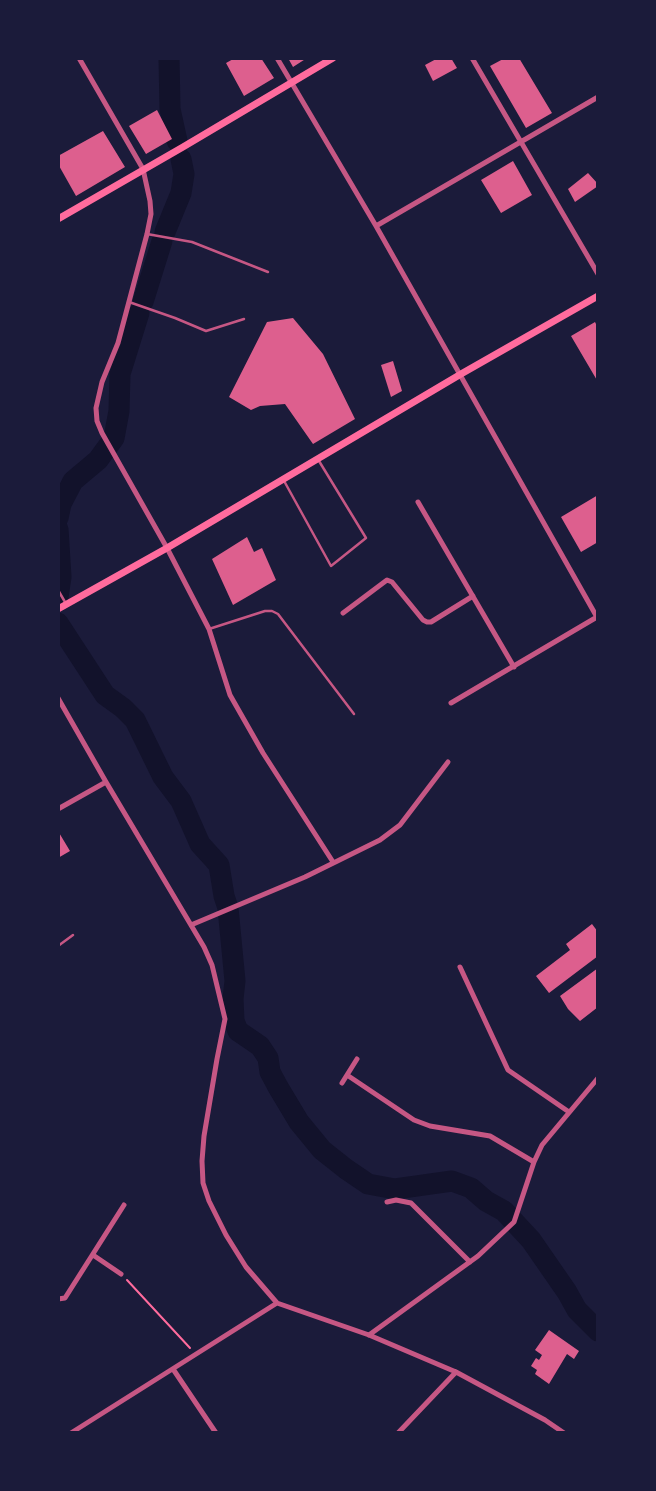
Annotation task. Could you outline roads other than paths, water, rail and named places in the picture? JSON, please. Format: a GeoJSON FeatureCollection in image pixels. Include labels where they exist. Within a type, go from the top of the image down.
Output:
{"type":"FeatureCollection","features":[{"type":"Feature","properties":{"kind":"main road"},"geometry":{"type":"LineString","coordinates":[[58,219],[333,58]]}},
{"type":"Feature","properties":{"kind":"main road"},"geometry":{"type":"LineString","coordinates":[[58,609],[598,296]]}},
{"type":"Feature","properties":{"kind":"street"},"geometry":{"type":"LineString","coordinates":[[79,58],[143,169],[151,214],[118,343],[102,382],[96,408],[97,421],[209,629],[230,695],[333,862]]}},
{"type":"Feature","properties":{"kind":"street"},"geometry":{"type":"LineString","coordinates":[[277,58],[461,374],[598,618],[451,703]]}},
{"type":"Feature","properties":{"kind":"street"},"geometry":{"type":"LineString","coordinates":[[472,58],[598,274]]}},
{"type":"Feature","properties":{"kind":"street"},"geometry":{"type":"LineString","coordinates":[[376,226],[598,97]]}},
{"type":"Feature","properties":{"kind":"street"},"geometry":{"type":"LineString","coordinates":[[418,502],[514,667]]}},
{"type":"Feature","properties":{"kind":"street"},"geometry":{"type":"LineString","coordinates":[[343,613],[387,580],[392,582],[427,622],[432,622],[472,596]]}},
{"type":"Feature","properties":{"kind":"street"},"geometry":{"type":"LineString","coordinates":[[58,698],[212,965],[225,1019],[204,1136],[203,1183],[226,1235],[246,1267],[277,1303],[369,1335],[456,1372],[564,1433]]}},
{"type":"Feature","properties":{"kind":"street"},"geometry":{"type":"LineString","coordinates":[[191,925],[305,877],[380,840],[400,825],[448,762]]}},
{"type":"Feature","properties":{"kind":"street"},"geometry":{"type":"LineString","coordinates":[[58,809],[106,782]]}},
{"type":"Feature","properties":{"kind":"street"},"geometry":{"type":"LineString","coordinates":[[460,967],[508,1070],[569,1112]]}},
{"type":"Feature","properties":{"kind":"street"},"geometry":{"type":"LineString","coordinates":[[342,1083],[357,1059]]}},
{"type":"Feature","properties":{"kind":"street"},"geometry":{"type":"LineString","coordinates":[[347,1075],[414,1120],[430,1126],[490,1136],[534,1162]]}},
{"type":"Feature","properties":{"kind":"street"},"geometry":{"type":"LineString","coordinates":[[369,1335],[470,1262],[514,1222],[534,1162],[549,1135],[598,1078]]}},
{"type":"Feature","properties":{"kind":"street"},"geometry":{"type":"LineString","coordinates":[[387,1202],[404,1200],[411,1203],[470,1262]]}},
{"type":"Feature","properties":{"kind":"street"},"geometry":{"type":"LineString","coordinates":[[58,1299],[65,1298],[124,1206]]}},
{"type":"Feature","properties":{"kind":"street"},"geometry":{"type":"LineString","coordinates":[[93,1255],[121,1274]]}},
{"type":"Feature","properties":{"kind":"street"},"geometry":{"type":"LineString","coordinates":[[71,1433],[277,1303]]}},
{"type":"Feature","properties":{"kind":"street"},"geometry":{"type":"LineString","coordinates":[[173,1369],[216,1433]]}},
{"type":"Feature","properties":{"kind":"street"},"geometry":{"type":"LineString","coordinates":[[398,1433],[456,1372]]}},
{"type":"Feature","properties":{"kind":"lane"},"geometry":{"type":"LineString","coordinates":[[147,234],[192,242],[268,272]]}},
{"type":"Feature","properties":{"kind":"lane"},"geometry":{"type":"LineString","coordinates":[[129,302],[206,331],[244,319]]}},
{"type":"Feature","properties":{"kind":"lane"},"geometry":{"type":"LineString","coordinates":[[283,480],[331,566],[366,538],[317,458]]}},
{"type":"Feature","properties":{"kind":"lane"},"geometry":{"type":"LineString","coordinates":[[58,590],[67,605]]}},
{"type":"Feature","properties":{"kind":"lane"},"geometry":{"type":"LineString","coordinates":[[209,629],[265,611],[278,614],[354,714]]}},
{"type":"Feature","properties":{"kind":"lane"},"geometry":{"type":"LineString","coordinates":[[58,946],[73,935]]}},
{"type":"Feature","properties":{"kind":"waterway"},"geometry":{"type":"LineString","coordinates":[[169,58],[170,109],[177,141]]}},
{"type":"Feature","properties":{"kind":"waterway"},"geometry":{"type":"LineString","coordinates":[[165,232],[181,193],[184,174],[181,159]]}},
{"type":"Feature","properties":{"kind":"waterway"},"geometry":{"type":"LineString","coordinates":[[143,302],[162,241]]}},
{"type":"Feature","properties":{"kind":"waterway"},"geometry":{"type":"LineString","coordinates":[[58,518],[61,504],[73,481],[98,460],[114,438],[119,411],[120,374],[139,313]]}},
{"type":"Feature","properties":{"kind":"waterway"},"geometry":{"type":"LineString","coordinates":[[58,529],[61,577],[58,597]]}},
{"type":"Feature","properties":{"kind":"waterway"},"geometry":{"type":"LineString","coordinates":[[58,623],[105,695],[135,720],[163,777],[181,801],[200,844],[219,865],[228,908],[235,981],[234,1021],[238,1031],[260,1046],[268,1058],[270,1072],[299,1122],[322,1150],[368,1184],[395,1189],[452,1181],[471,1188],[504,1211],[531,1240],[577,1310],[598,1331]]}}]}
